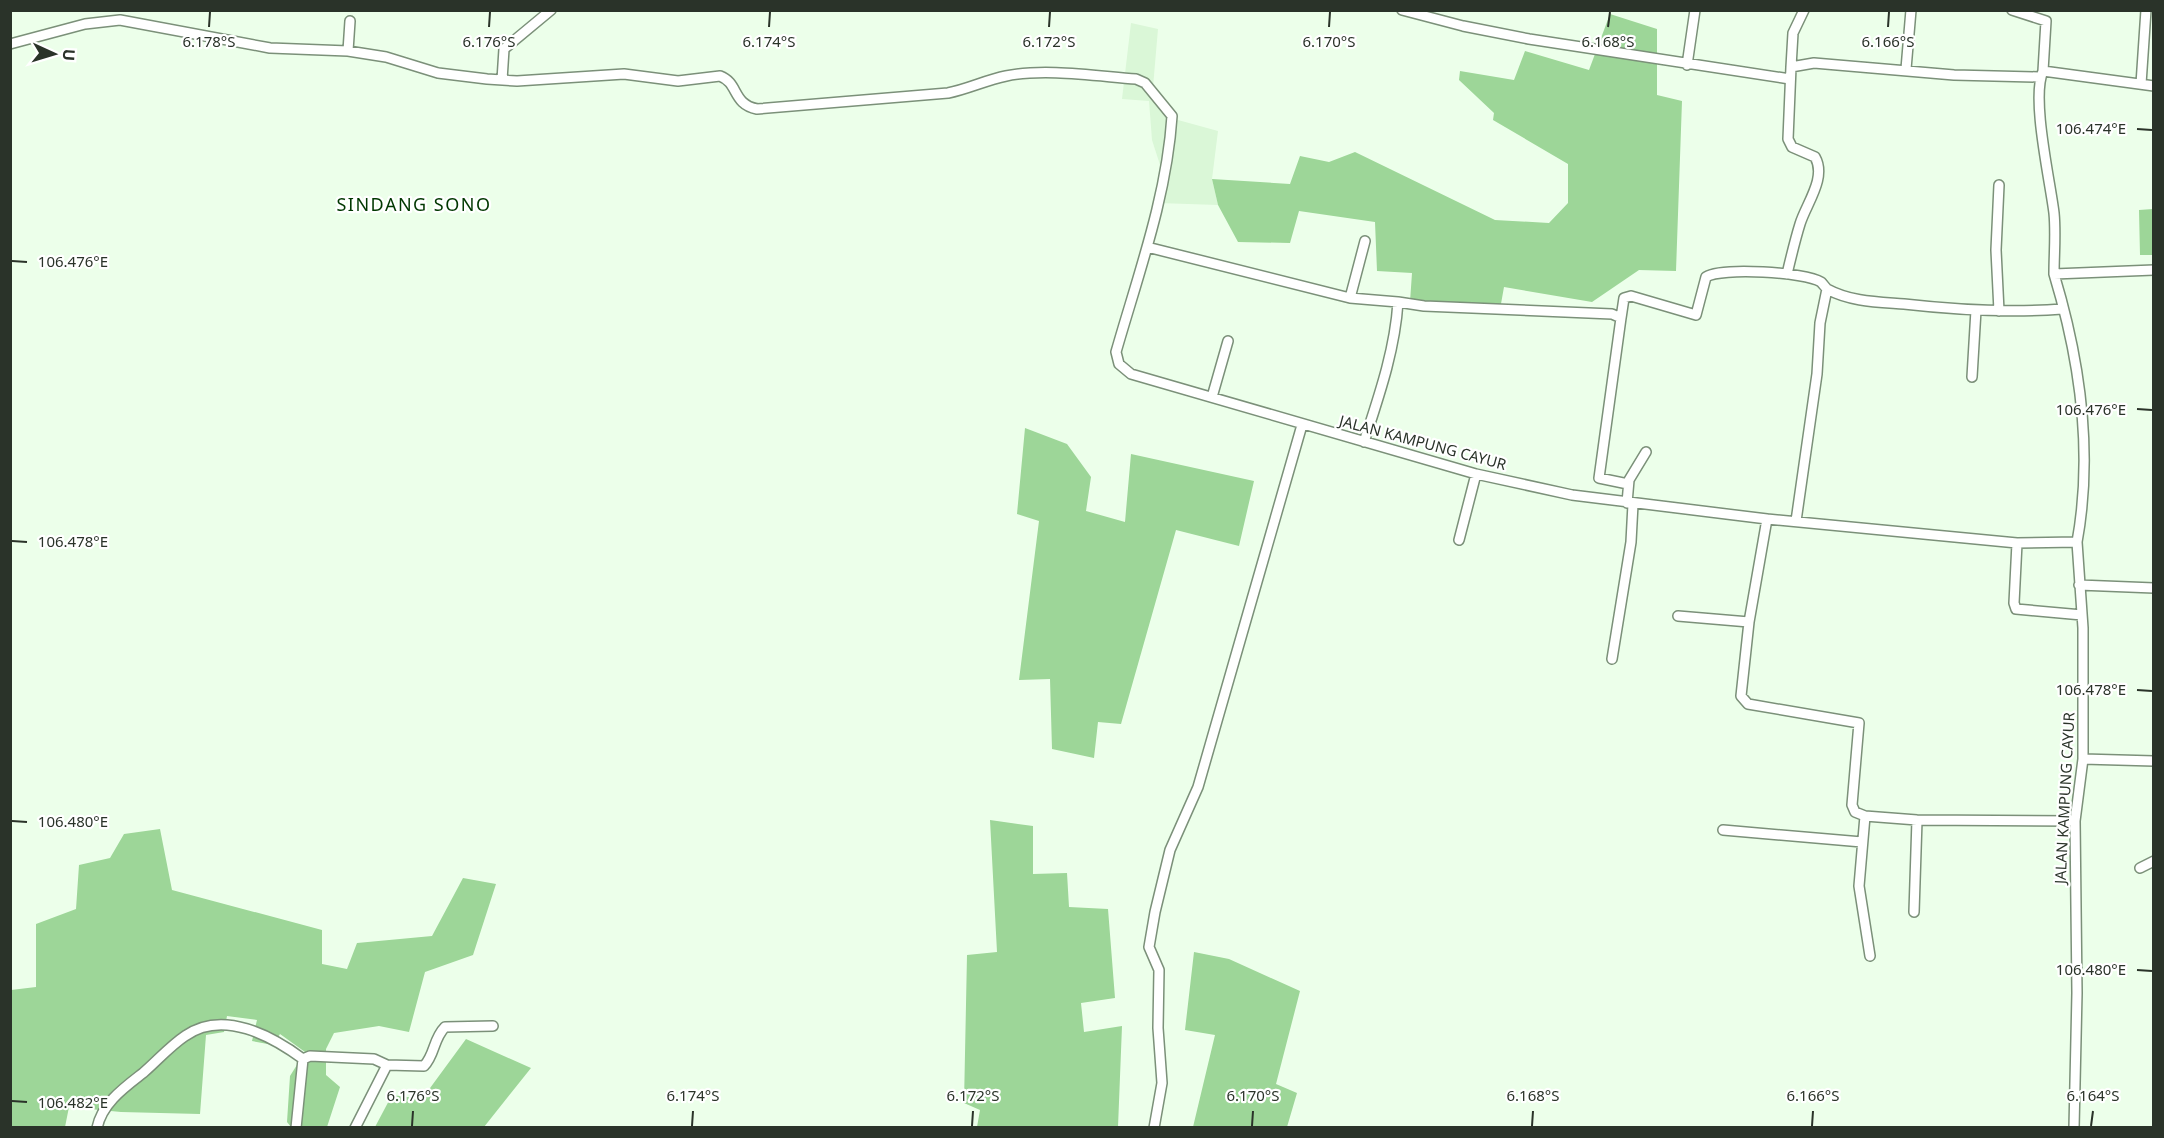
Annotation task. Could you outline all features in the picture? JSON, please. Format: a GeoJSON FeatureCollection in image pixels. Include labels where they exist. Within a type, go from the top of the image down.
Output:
{"type":"FeatureCollection","features":[{"type":"Feature","properties":{"kind":"street"},"geometry":{"type":"LineString","coordinates":[[10,44],[85,24],[120,20],[270,48],[348,51],[386,57],[438,73],[502,80],[504,49],[550,10]]}},
{"type":"Feature","properties":{"kind":"street"},"geometry":{"type":"LineString","coordinates":[[1402,10],[1485,30],[1790,79]]}},
{"type":"Feature","properties":{"kind":"street"},"geometry":{"type":"LineString","coordinates":[[1688,64],[1695,10]]}},
{"type":"Feature","properties":{"kind":"street"},"geometry":{"type":"LineString","coordinates":[[1787,274],[1800,222],[1816,185],[1818,167],[1815,157],[1790,144],[1786,128],[1794,33],[1804,10]]}},
{"type":"Feature","properties":{"kind":"street"},"geometry":{"type":"LineString","coordinates":[[1906,69],[1911,10]]}},
{"type":"Feature","properties":{"kind":"street"},"geometry":{"type":"LineString","coordinates":[[2012,10],[2046,21]]}},
{"type":"Feature","properties":{"kind":"street"},"geometry":{"type":"LineString","coordinates":[[2041,74],[2046,21],[2050,10]]}},
{"type":"Feature","properties":{"kind":"street"},"geometry":{"type":"LineString","coordinates":[[2141,84],[2146,10]]}},
{"type":"Feature","properties":{"kind":"street"},"geometry":{"type":"LineString","coordinates":[[348,51],[350,21]]}},
{"type":"Feature","properties":{"kind":"street"},"geometry":{"type":"LineString","coordinates":[[1791,67],[1814,63],[1906,69],[1954,75],[2041,74],[2154,87]]}},
{"type":"Feature","properties":{"kind":"street","name":"JALAN KAMPUNG CAYUR"},"geometry":{"type":"LineString","coordinates":[[502,80],[624,74],[678,81],[720,76],[729,82],[741,103],[756,109],[948,93],[969,89],[1004,77],[1028,74],[1136,79],[1145,83],[1172,116],[1168,153],[1147,247],[1116,352],[1119,364],[1131,374],[1476,474],[1572,495],[1767,519],[2017,543],[2077,542]]}},
{"type":"Feature","properties":{"kind":"street","name":"JALAN KAMPUNG CAYUR"},"geometry":{"type":"LineString","coordinates":[[2041,74],[2040,112],[2054,216],[2054,274],[2075,365],[2083,426],[2083,486],[2077,542],[2082,615],[2083,759],[2075,821],[2077,1004],[2074,1128]]}},
{"type":"Feature","properties":{"kind":"street"},"geometry":{"type":"LineString","coordinates":[[1999,185],[1996,250],[1999,311]]}},
{"type":"Feature","properties":{"kind":"street"},"geometry":{"type":"LineString","coordinates":[[1350,298],[1365,241]]}},
{"type":"Feature","properties":{"kind":"street"},"geometry":{"type":"LineString","coordinates":[[1147,247],[1350,298],[1424,306],[1612,314],[1621,318]]}},
{"type":"Feature","properties":{"kind":"street"},"geometry":{"type":"LineString","coordinates":[[2054,274],[2154,270]]}},
{"type":"Feature","properties":{"kind":"street"},"geometry":{"type":"LineString","coordinates":[[1628,484],[1599,478],[1624,298],[1631,296],[1696,315],[1702,284],[1706,277],[1712,272],[1742,271],[1787,274],[1822,282],[1827,289],[1852,299],[1976,310],[2062,309]]}},
{"type":"Feature","properties":{"kind":"street"},"geometry":{"type":"LineString","coordinates":[[1796,521],[1817,374],[1820,323],[1827,289]]}},
{"type":"Feature","properties":{"kind":"street"},"geometry":{"type":"LineString","coordinates":[[1364,442],[1385,378],[1395,333],[1398,302]]}},
{"type":"Feature","properties":{"kind":"street"},"geometry":{"type":"LineString","coordinates":[[1972,377],[1976,310]]}},
{"type":"Feature","properties":{"kind":"street"},"geometry":{"type":"LineString","coordinates":[[1212,397],[1228,341]]}},
{"type":"Feature","properties":{"kind":"street"},"geometry":{"type":"LineString","coordinates":[[1154,1128],[1162,1083],[1157,1007],[1159,970],[1149,947],[1155,912],[1170,850],[1198,787],[1302,425]]}},
{"type":"Feature","properties":{"kind":"street"},"geometry":{"type":"LineString","coordinates":[[1612,659],[1631,542],[1628,484],[1646,452]]}},
{"type":"Feature","properties":{"kind":"street"},"geometry":{"type":"LineString","coordinates":[[1459,540],[1476,474]]}},
{"type":"Feature","properties":{"kind":"street"},"geometry":{"type":"LineString","coordinates":[[1767,519],[1749,622],[1740,692],[1743,700],[1748,704],[1859,723],[1852,805],[1855,812],[1865,816],[1917,820],[2075,821]]}},
{"type":"Feature","properties":{"kind":"street"},"geometry":{"type":"LineString","coordinates":[[2017,543],[2014,603],[2016,609],[2082,615]]}},
{"type":"Feature","properties":{"kind":"street"},"geometry":{"type":"LineString","coordinates":[[2079,585],[2154,588]]}},
{"type":"Feature","properties":{"kind":"street"},"geometry":{"type":"LineString","coordinates":[[1678,616],[1749,622]]}},
{"type":"Feature","properties":{"kind":"street"},"geometry":{"type":"LineString","coordinates":[[2083,759],[2154,761]]}},
{"type":"Feature","properties":{"kind":"street"},"geometry":{"type":"LineString","coordinates":[[1865,816],[1859,886],[1870,956]]}},
{"type":"Feature","properties":{"kind":"street"},"geometry":{"type":"LineString","coordinates":[[1914,912],[1917,820]]}},
{"type":"Feature","properties":{"kind":"street"},"geometry":{"type":"LineString","coordinates":[[1723,830],[1863,842]]}},
{"type":"Feature","properties":{"kind":"street"},"geometry":{"type":"LineString","coordinates":[[2140,868],[2154,861]]}},
{"type":"Feature","properties":{"kind":"street"},"geometry":{"type":"LineString","coordinates":[[303,1059],[310,1056],[374,1059],[387,1065],[424,1066],[430,1060],[435,1040],[445,1027],[493,1026]]}},
{"type":"Feature","properties":{"kind":"street"},"geometry":{"type":"LineString","coordinates":[[97,1128],[107,1105],[118,1094],[164,1057],[184,1036],[199,1028],[253,1030],[278,1041],[303,1059]]}},
{"type":"Feature","properties":{"kind":"street"},"geometry":{"type":"LineString","coordinates":[[296,1128],[303,1059]]}},
{"type":"Feature","properties":{"kind":"street"},"geometry":{"type":"LineString","coordinates":[[355,1128],[387,1065]]}},
{"type":"Feature","properties":{"kind":"shaded area"},"geometry":{"type":"Polygon","coordinates":[[[1131,23],[1158,29],[1153,87],[1178,120],[1218,131],[1212,179],[1218,205],[1158,203],[1161,168],[1152,140],[1149,101],[1122,99],[1131,23]]]}},
{"type":"Feature","properties":{"kind":"green space"},"geometry":{"type":"Polygon","coordinates":[[[1610,14],[1657,29],[1657,95],[1682,101],[1676,271],[1639,270],[1592,302],[1504,287],[1499,315],[1436,303],[1410,302],[1412,273],[1377,271],[1375,222],[1299,211],[1290,243],[1238,242],[1218,205],[1212,179],[1290,184],[1300,156],[1329,162],[1355,152],[1495,220],[1549,223],[1568,203],[1568,164],[1493,120],[1494,113],[1459,80],[1460,71],[1514,80],[1525,51],[1589,70],[1610,14]]]}},
{"type":"Feature","properties":{"kind":"green space"},"geometry":{"type":"Polygon","coordinates":[[[2153,209],[2153,255],[2140,255],[2139,210],[2153,209]]]}},
{"type":"Feature","properties":{"kind":"green space"},"geometry":{"type":"Polygon","coordinates":[[[1025,428],[1067,444],[1091,477],[1086,511],[1125,522],[1131,454],[1254,481],[1239,546],[1176,530],[1121,724],[1098,722],[1094,758],[1052,749],[1050,679],[1019,680],[1039,521],[1017,514],[1025,428]]]}},
{"type":"Feature","properties":{"kind":"green space"},"geometry":{"type":"Polygon","coordinates":[[[990,820],[1033,826],[1033,874],[1067,873],[1069,907],[1108,909],[1115,998],[1081,1003],[1084,1032],[1122,1026],[1118,1127],[977,1127],[980,1110],[964,1103],[967,955],[997,952],[990,820]]]}},
{"type":"Feature","properties":{"kind":"green space"},"geometry":{"type":"Polygon","coordinates":[[[160,829],[172,890],[322,930],[322,964],[347,969],[357,943],[432,936],[463,878],[496,884],[473,955],[425,972],[409,1032],[379,1026],[334,1033],[326,1049],[326,1075],[340,1087],[327,1127],[291,1127],[287,1122],[290,1076],[305,1052],[280,1034],[273,1045],[252,1041],[257,1020],[227,1016],[224,1032],[206,1035],[200,1114],[121,1112],[69,1107],[65,1127],[11,1128],[11,990],[36,987],[36,924],[76,909],[79,865],[110,858],[124,834],[160,829]]]}},
{"type":"Feature","properties":{"kind":"green space"},"geometry":{"type":"Polygon","coordinates":[[[1194,952],[1229,959],[1300,991],[1276,1084],[1297,1093],[1287,1127],[1193,1127],[1215,1035],[1185,1030],[1194,952]]]}},
{"type":"Feature","properties":{"kind":"green space"},"geometry":{"type":"Polygon","coordinates":[[[466,1039],[531,1068],[484,1127],[375,1127],[392,1095],[422,1099],[466,1039]]]}},
{"type":"Feature","properties":{"kind":"district","name":"SINDANG SONO"},"geometry":{"type":"Point","coordinates":[414,204]}}]}
